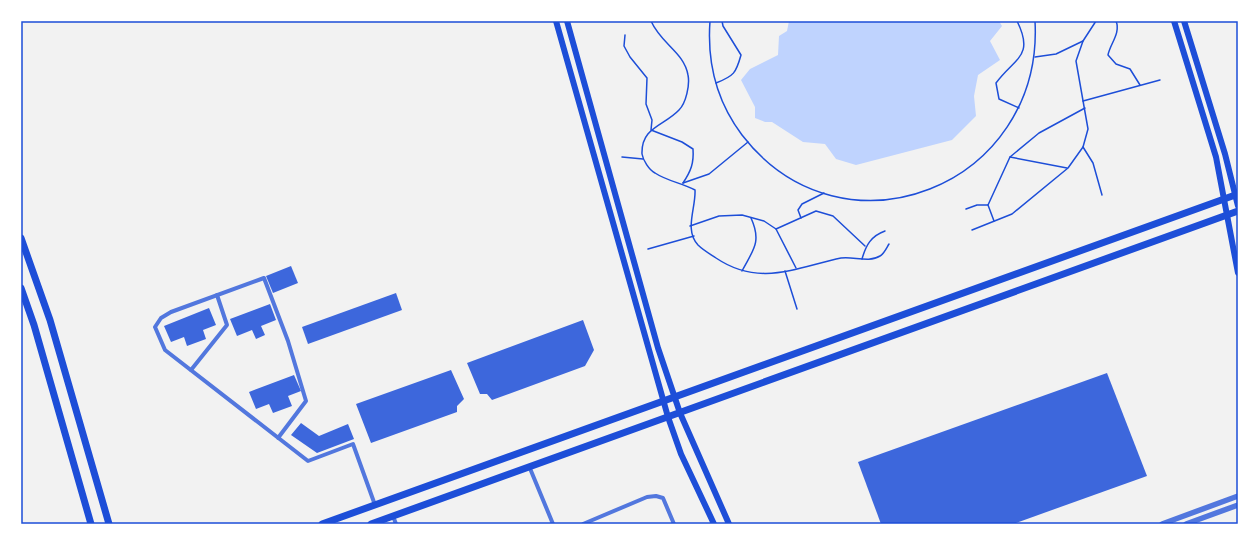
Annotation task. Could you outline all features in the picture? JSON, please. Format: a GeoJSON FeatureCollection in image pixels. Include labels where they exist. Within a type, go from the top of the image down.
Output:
{"type":"FeatureCollection","features":[{"type":"Feature","properties":{"kind":"main road"},"geometry":{"type":"LineString","coordinates":[[556,21],[663,402],[682,454],[714,524]]}},
{"type":"Feature","properties":{"kind":"main road"},"geometry":{"type":"LineString","coordinates":[[567,21],[656,341],[674,397],[729,524]]}},
{"type":"Feature","properties":{"kind":"main road"},"geometry":{"type":"LineString","coordinates":[[1174,21],[1216,157],[1238,273]]}},
{"type":"Feature","properties":{"kind":"main road"},"geometry":{"type":"LineString","coordinates":[[1184,21],[1226,154],[1237,194],[1238,206]]}},
{"type":"Feature","properties":{"kind":"main road"},"geometry":{"type":"LineString","coordinates":[[322,524],[1237,194]]}},
{"type":"Feature","properties":{"kind":"main road"},"geometry":{"type":"LineString","coordinates":[[370,524],[1238,211]]}},
{"type":"Feature","properties":{"kind":"main road"},"geometry":{"type":"LineString","coordinates":[[21,238],[50,320],[109,524]]}},
{"type":"Feature","properties":{"kind":"main road"},"geometry":{"type":"LineString","coordinates":[[21,288],[34,325],[91,524]]}},
{"type":"Feature","properties":{"kind":"street"},"geometry":{"type":"LineString","coordinates":[[278,438],[306,401],[288,341],[264,278],[171,312],[161,318],[155,327],[165,350],[278,438],[308,461],[353,444],[375,505]]}},
{"type":"Feature","properties":{"kind":"street"},"geometry":{"type":"LineString","coordinates":[[191,370],[227,325],[217,295]]}},
{"type":"Feature","properties":{"kind":"street"},"geometry":{"type":"LineString","coordinates":[[529,466],[553,524]]}},
{"type":"Feature","properties":{"kind":"street"},"geometry":{"type":"LineString","coordinates":[[583,524],[647,497],[656,496],[663,498],[674,524]]}},
{"type":"Feature","properties":{"kind":"street"},"geometry":{"type":"LineString","coordinates":[[1162,524],[1238,496]]}},
{"type":"Feature","properties":{"kind":"street"},"geometry":{"type":"LineString","coordinates":[[1186,524],[1238,505]]}},
{"type":"Feature","properties":{"kind":"street"},"geometry":{"type":"LineString","coordinates":[[392,516],[396,524]]}},
{"type":"Feature","properties":{"kind":"path"},"geometry":{"type":"LineString","coordinates":[[651,21],[658,36],[683,59],[689,76],[684,103],[679,110],[651,130],[642,143],[642,159],[654,173],[666,179],[683,183],[695,190],[695,203],[690,226],[698,245],[728,266],[742,271],[772,274],[843,258],[869,259],[880,256],[889,244]]}},
{"type":"Feature","properties":{"kind":"path"},"geometry":{"type":"LineString","coordinates":[[710,21],[711,60],[716,83],[731,119],[748,142],[774,168],[792,179],[824,193],[859,199],[893,198],[918,193],[940,185],[967,170],[990,149],[1000,138],[1019,109],[1031,78],[1035,57],[1035,21]]}},
{"type":"Feature","properties":{"kind":"path"},"geometry":{"type":"LineString","coordinates":[[716,83],[731,77],[737,69],[741,55],[723,26],[722,21]]}},
{"type":"Feature","properties":{"kind":"path"},"geometry":{"type":"LineString","coordinates":[[1017,21],[1021,30],[1024,45],[1020,58],[1004,72],[996,83],[999,99],[1019,109]]}},
{"type":"Feature","properties":{"kind":"path"},"geometry":{"type":"LineString","coordinates":[[972,230],[1012,214],[1068,168],[1083,147],[1088,129],[1076,61],[1084,41],[1096,21]]}},
{"type":"Feature","properties":{"kind":"path"},"geometry":{"type":"LineString","coordinates":[[1116,21],[1117,35],[1110,47],[1108,55],[1116,64],[1130,69],[1140,85]]}},
{"type":"Feature","properties":{"kind":"path"},"geometry":{"type":"LineString","coordinates":[[625,35],[624,46],[634,63],[647,78],[646,104],[652,120],[651,130]]}},
{"type":"Feature","properties":{"kind":"path"},"geometry":{"type":"LineString","coordinates":[[1035,57],[1056,54],[1084,41]]}},
{"type":"Feature","properties":{"kind":"path"},"geometry":{"type":"LineString","coordinates":[[1084,101],[1160,80]]}},
{"type":"Feature","properties":{"kind":"path"},"geometry":{"type":"LineString","coordinates":[[994,222],[988,205],[1010,157],[1039,133],[1085,108]]}},
{"type":"Feature","properties":{"kind":"path"},"geometry":{"type":"LineString","coordinates":[[651,130],[682,142],[693,149],[694,160],[691,172],[683,183]]}},
{"type":"Feature","properties":{"kind":"path"},"geometry":{"type":"LineString","coordinates":[[683,183],[709,174],[748,142]]}},
{"type":"Feature","properties":{"kind":"path"},"geometry":{"type":"LineString","coordinates":[[1083,147],[1093,163],[1102,194]]}},
{"type":"Feature","properties":{"kind":"path"},"geometry":{"type":"LineString","coordinates":[[622,157],[642,159]]}},
{"type":"Feature","properties":{"kind":"path"},"geometry":{"type":"LineString","coordinates":[[1010,157],[1068,168]]}},
{"type":"Feature","properties":{"kind":"path"},"geometry":{"type":"LineString","coordinates":[[800,218],[798,210],[802,204],[824,193]]}},
{"type":"Feature","properties":{"kind":"path"},"geometry":{"type":"LineString","coordinates":[[966,209],[977,205],[988,205]]}},
{"type":"Feature","properties":{"kind":"path"},"geometry":{"type":"LineString","coordinates":[[776,229],[816,211],[833,216],[865,246]]}},
{"type":"Feature","properties":{"kind":"path"},"geometry":{"type":"LineString","coordinates":[[690,226],[719,216],[742,215],[764,221],[776,229],[796,269]]}},
{"type":"Feature","properties":{"kind":"path"},"geometry":{"type":"LineString","coordinates":[[742,271],[755,246],[757,232],[751,218]]}},
{"type":"Feature","properties":{"kind":"path"},"geometry":{"type":"LineString","coordinates":[[862,259],[865,246],[876,234],[885,231]]}},
{"type":"Feature","properties":{"kind":"path"},"geometry":{"type":"LineString","coordinates":[[648,249],[694,236]]}},
{"type":"Feature","properties":{"kind":"path"},"geometry":{"type":"LineString","coordinates":[[785,271],[797,309]]}},
{"type":"Feature","properties":{"kind":"water"},"geometry":{"type":"Polygon","coordinates":[[[789,21],[999,21],[1002,26],[990,41],[1000,60],[978,75],[974,96],[976,116],[952,140],[856,165],[836,159],[825,144],[803,142],[772,122],[765,122],[755,118],[755,107],[741,80],[750,69],[778,55],[779,36],[787,31],[789,21]]]}},
{"type":"Feature","properties":{"kind":"building"},"geometry":{"type":"Polygon","coordinates":[[[291,266],[298,283],[273,293],[266,276],[291,266]]]}},
{"type":"Feature","properties":{"kind":"building"},"geometry":{"type":"Polygon","coordinates":[[[396,293],[402,310],[308,344],[302,327],[396,293]]]}},
{"type":"Feature","properties":{"kind":"building"},"geometry":{"type":"Polygon","coordinates":[[[270,304],[276,320],[261,326],[265,335],[256,339],[252,330],[237,336],[230,319],[270,304]]]}},
{"type":"Feature","properties":{"kind":"building"},"geometry":{"type":"Polygon","coordinates":[[[209,308],[216,325],[203,330],[206,339],[187,346],[184,337],[171,342],[164,326],[209,308]]]}},
{"type":"Feature","properties":{"kind":"building"},"geometry":{"type":"Polygon","coordinates":[[[583,320],[594,350],[585,366],[492,400],[487,394],[480,394],[467,363],[583,320]]]}},
{"type":"Feature","properties":{"kind":"building"},"geometry":{"type":"Polygon","coordinates":[[[451,370],[464,399],[457,406],[457,412],[371,443],[356,404],[451,370]]]}},
{"type":"Feature","properties":{"kind":"building"},"geometry":{"type":"Polygon","coordinates":[[[1107,373],[1147,476],[1013,524],[881,524],[858,462],[1107,373]]]}},
{"type":"Feature","properties":{"kind":"building"},"geometry":{"type":"Polygon","coordinates":[[[294,375],[301,391],[288,396],[292,406],[273,413],[269,404],[256,409],[249,392],[294,375]]]}},
{"type":"Feature","properties":{"kind":"building"},"geometry":{"type":"Polygon","coordinates":[[[301,423],[319,436],[348,424],[354,439],[317,453],[291,435],[301,423]]]}}]}
